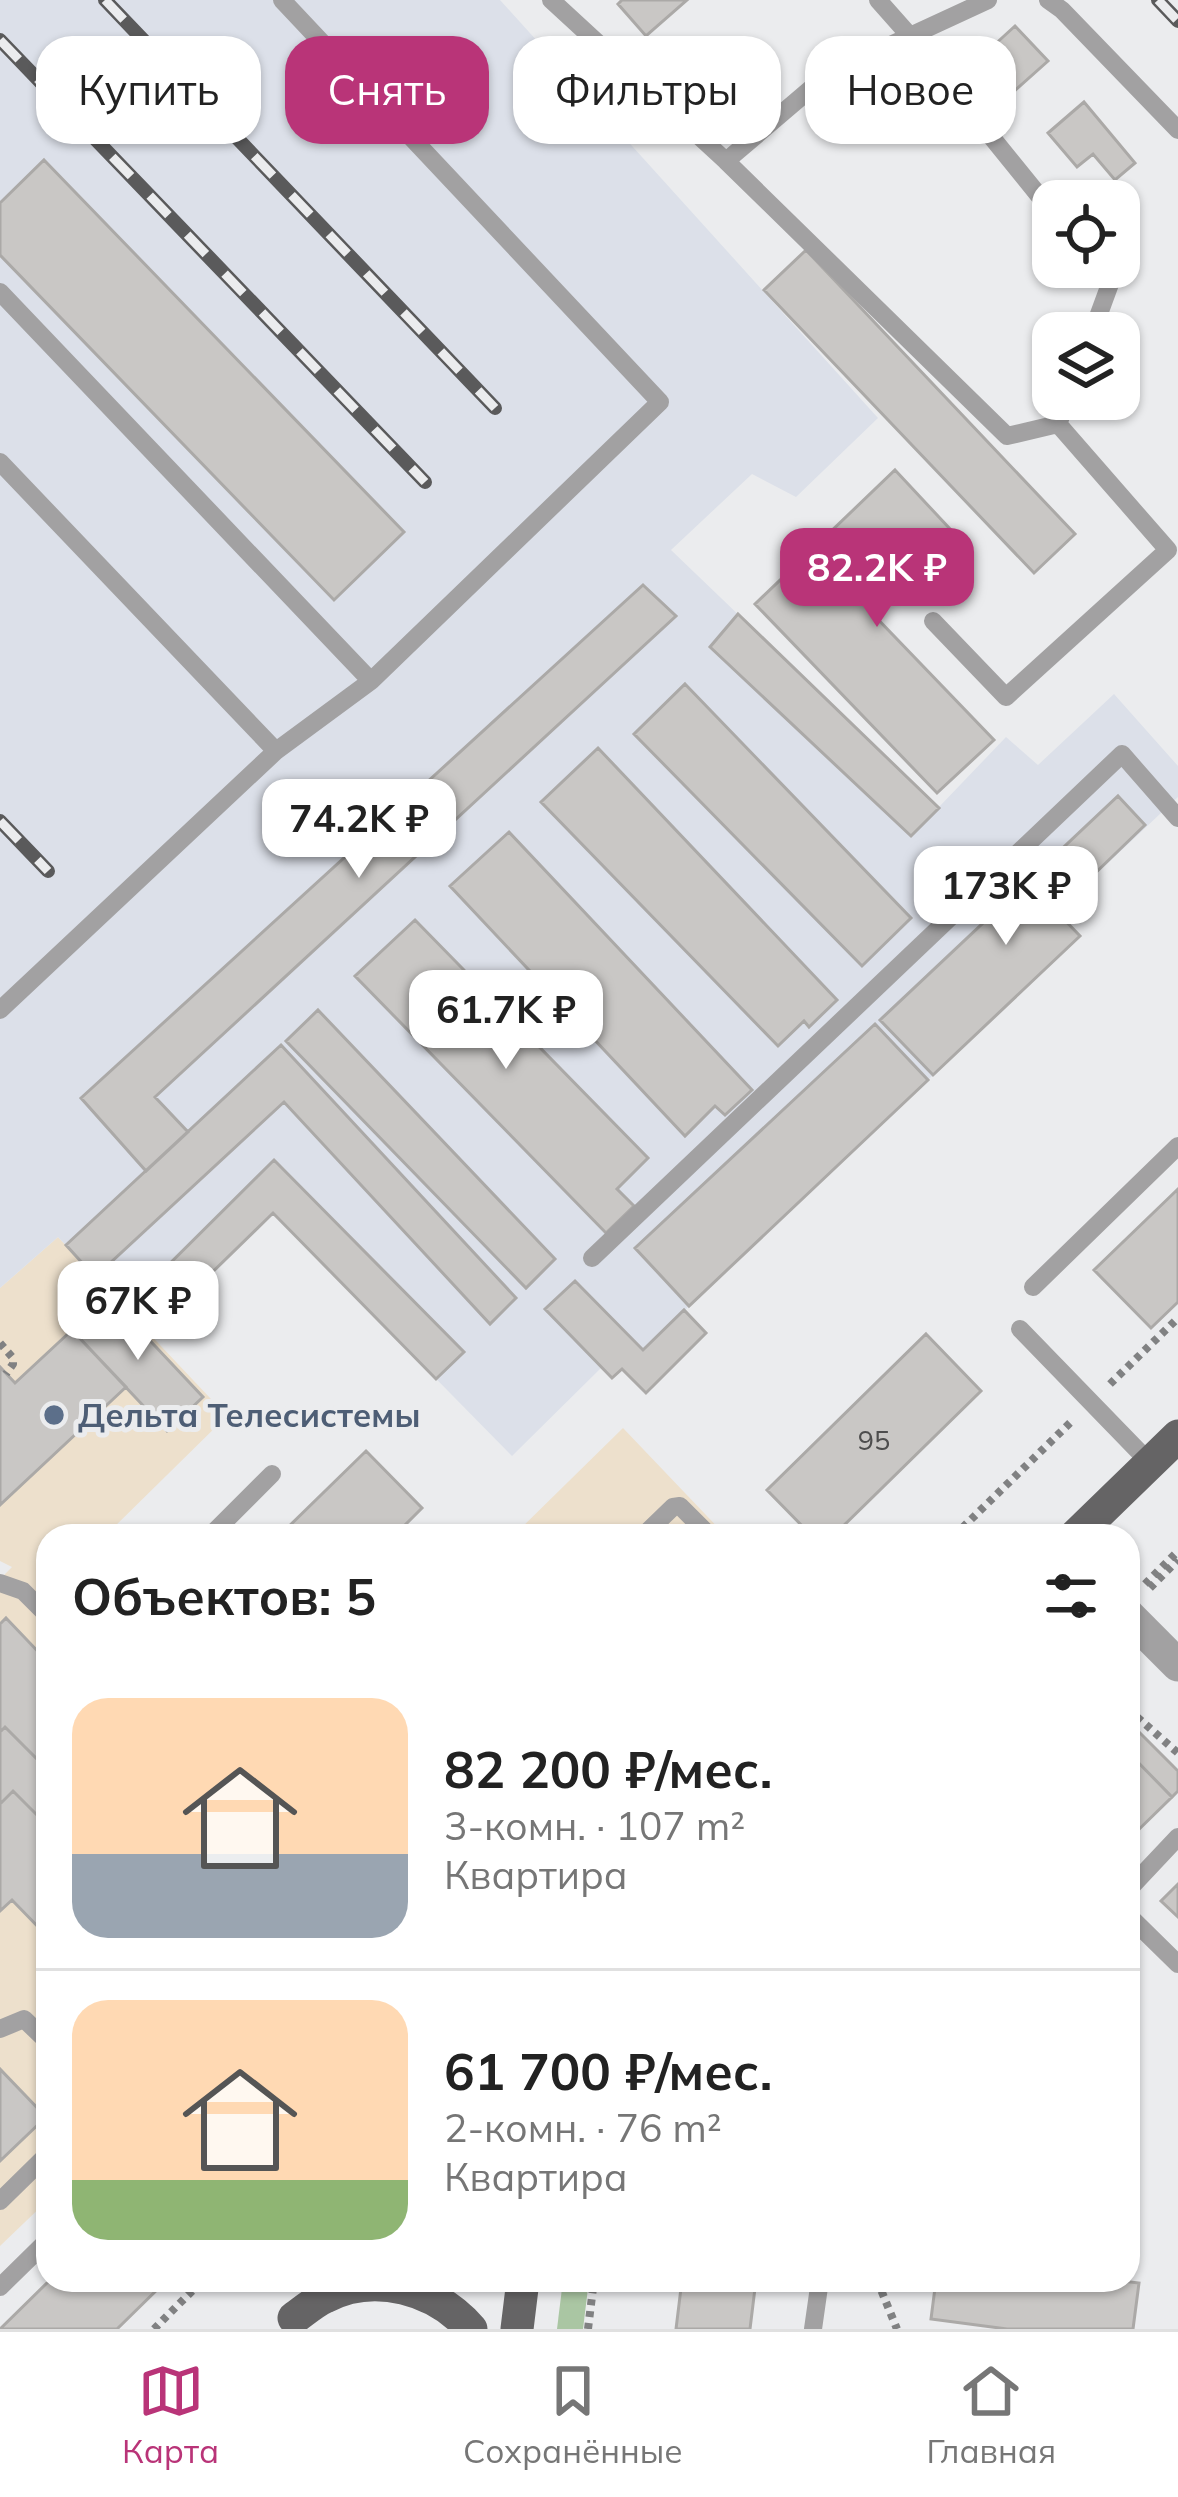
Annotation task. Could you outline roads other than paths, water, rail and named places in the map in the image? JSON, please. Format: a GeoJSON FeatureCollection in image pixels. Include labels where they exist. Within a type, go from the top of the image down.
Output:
{"type":"FeatureCollection","features":[{"type":"Feature","properties":{"kind":"main road"},"geometry":{"type":"LineString","coordinates":[[1087,1524],[1178,1436]]}},
{"type":"Feature","properties":{"kind":"main road"},"geometry":{"type":"LineString","coordinates":[[290,2324],[321,2292]]}},
{"type":"Feature","properties":{"kind":"main road"},"geometry":{"type":"LineString","coordinates":[[290,2324],[326,2296],[339,2292]]}},
{"type":"Feature","properties":{"kind":"main road"},"geometry":{"type":"LineString","coordinates":[[415,2292],[439,2301],[471,2329]]}},
{"type":"Feature","properties":{"kind":"main road"},"geometry":{"type":"LineString","coordinates":[[517,2329],[522,2292]]}},
{"type":"Feature","properties":{"kind":"street"},"geometry":{"type":"LineString","coordinates":[[1140,1628],[1178,1665]]}},
{"type":"Feature","properties":{"kind":"lane"},"geometry":{"type":"LineString","coordinates":[[0,1010],[276,752],[371,681],[660,402],[282,0]]}},
{"type":"Feature","properties":{"kind":"lane"},"geometry":{"type":"LineString","coordinates":[[551,0],[726,161],[1007,436],[1058,424]]}},
{"type":"Feature","properties":{"kind":"lane"},"geometry":{"type":"LineString","coordinates":[[878,0],[1032,187]]}},
{"type":"Feature","properties":{"kind":"lane"},"geometry":{"type":"LineString","coordinates":[[726,161],[828,74],[988,0]]}},
{"type":"Feature","properties":{"kind":"lane"},"geometry":{"type":"LineString","coordinates":[[1048,0],[1178,130]]}},
{"type":"Feature","properties":{"kind":"lane"},"geometry":{"type":"LineString","coordinates":[[0,292],[371,681]]}},
{"type":"Feature","properties":{"kind":"lane"},"geometry":{"type":"LineString","coordinates":[[1058,424],[1060,420]]}},
{"type":"Feature","properties":{"kind":"lane"},"geometry":{"type":"LineString","coordinates":[[933,620],[1006,697],[1173,556],[1058,424]]}},
{"type":"Feature","properties":{"kind":"lane"},"geometry":{"type":"LineString","coordinates":[[0,462],[276,752]]}},
{"type":"Feature","properties":{"kind":"lane"},"geometry":{"type":"LineString","coordinates":[[592,1258],[1122,754],[1178,818]]}},
{"type":"Feature","properties":{"kind":"lane"},"geometry":{"type":"LineString","coordinates":[[1034,1287],[1178,1146]]}},
{"type":"Feature","properties":{"kind":"lane"},"geometry":{"type":"LineString","coordinates":[[1020,1329],[1150,1463]]}},
{"type":"Feature","properties":{"kind":"lane"},"geometry":{"type":"LineString","coordinates":[[222,1524],[272,1474]]}},
{"type":"Feature","properties":{"kind":"lane"},"geometry":{"type":"LineString","coordinates":[[655,1524],[680,1506],[698,1524]]}},
{"type":"Feature","properties":{"kind":"lane"},"geometry":{"type":"LineString","coordinates":[[0,1583],[23,1592],[36,1604]]}},
{"type":"Feature","properties":{"kind":"lane"},"geometry":{"type":"LineString","coordinates":[[1140,1877],[1178,1837]]}},
{"type":"Feature","properties":{"kind":"lane"},"geometry":{"type":"LineString","coordinates":[[1140,1927],[1178,1964]]}},
{"type":"Feature","properties":{"kind":"lane"},"geometry":{"type":"LineString","coordinates":[[0,2029],[24,2018],[36,2030]]}},
{"type":"Feature","properties":{"kind":"lane"},"geometry":{"type":"LineString","coordinates":[[0,2201],[36,2166]]}},
{"type":"Feature","properties":{"kind":"lane"},"geometry":{"type":"LineString","coordinates":[[0,2287],[36,2252]]}},
{"type":"Feature","properties":{"kind":"lane"},"geometry":{"type":"LineString","coordinates":[[813,2329],[818,2292]]}},
{"type":"Feature","properties":{"kind":"railway"},"geometry":{"type":"LineString","coordinates":[[105,0],[495,408]]}},
{"type":"Feature","properties":{"kind":"railway"},"geometry":{"type":"LineString","coordinates":[[1158,0],[1178,21]]}},
{"type":"Feature","properties":{"kind":"railway"},"geometry":{"type":"LineString","coordinates":[[0,40],[425,482]]}},
{"type":"Feature","properties":{"kind":"railway"},"geometry":{"type":"LineString","coordinates":[[0,821],[48,871]]}},
{"type":"Feature","properties":{"kind":"place","name":"Дельта Телесистемы"},"geometry":{"type":"Point","coordinates":[54,1415]}}]}
